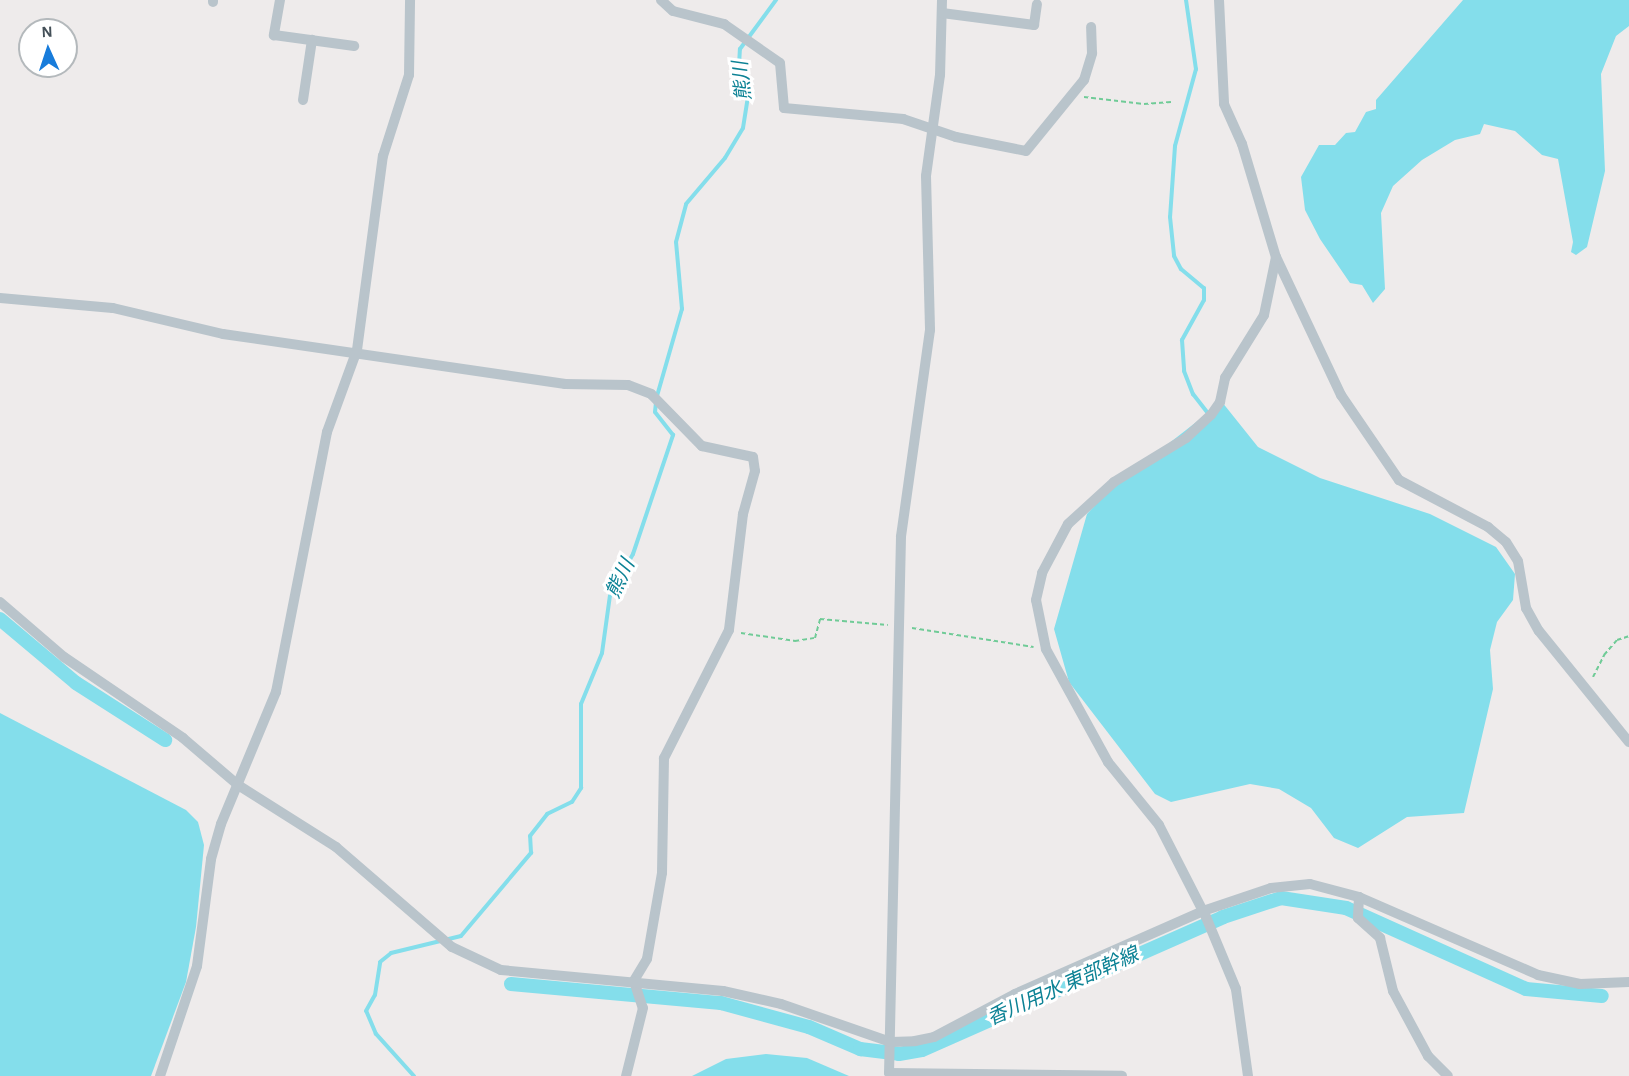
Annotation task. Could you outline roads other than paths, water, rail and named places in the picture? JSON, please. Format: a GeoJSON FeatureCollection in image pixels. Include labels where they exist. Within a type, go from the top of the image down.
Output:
{"type":"FeatureCollection","features":[{"type":"Feature","properties":{"kind":"street"},"geometry":{"type":"LineString","coordinates":[[280,0],[274,35],[354,46]]}},
{"type":"Feature","properties":{"kind":"street"},"geometry":{"type":"LineString","coordinates":[[160,1076],[197,966],[211,858],[276,692],[327,432],[357,350],[368,237],[383,156],[409,75],[410,0]]}},
{"type":"Feature","properties":{"kind":"street"},"geometry":{"type":"LineString","coordinates":[[661,0],[673,11],[724,24],[783,66],[784,108],[903,119],[933,130],[1026,151],[1056,110],[1073,96],[1084,80],[1092,53],[1091,27]]}},
{"type":"Feature","properties":{"kind":"street"},"geometry":{"type":"LineString","coordinates":[[942,0],[933,130],[926,176],[930,330],[902,537],[898,626],[889,1073],[1122,1076]]}},
{"type":"Feature","properties":{"kind":"street"},"geometry":{"type":"LineString","coordinates":[[1219,0],[1224,104],[1242,144],[1276,257],[1341,395],[1380,457],[1399,480],[1488,526],[1506,542],[1518,561],[1526,608],[1629,742]]}},
{"type":"Feature","properties":{"kind":"street"},"geometry":{"type":"LineString","coordinates":[[942,13],[1034,25],[1037,4]]}},
{"type":"Feature","properties":{"kind":"street"},"geometry":{"type":"LineString","coordinates":[[303,100],[312,40]]}},
{"type":"Feature","properties":{"kind":"street"},"geometry":{"type":"LineString","coordinates":[[1248,1076],[1236,989],[1206,917],[1142,800],[1108,762],[1046,649],[1036,600],[1042,573],[1068,524],[1114,482],[1186,438],[1211,415],[1220,402],[1225,378],[1264,315],[1276,257]]}},
{"type":"Feature","properties":{"kind":"street"},"geometry":{"type":"LineString","coordinates":[[0,298],[113,308],[223,334],[357,350],[565,384],[628,385],[651,394],[702,446],[753,457],[755,471],[743,514],[729,630],[664,758],[660,891],[647,959],[634,981],[643,1008],[626,1076]]}},
{"type":"Feature","properties":{"kind":"street"},"geometry":{"type":"LineString","coordinates":[[0,602],[64,657],[183,738],[238,785],[336,847],[452,947],[478,962],[518,974],[634,981],[755,997],[891,1042],[934,1037],[1016,994],[1206,917],[1295,884],[1359,897],[1538,975],[1580,984],[1629,982]]}},
{"type":"Feature","properties":{"kind":"street"},"geometry":{"type":"LineString","coordinates":[[1359,897],[1358,918],[1380,938],[1393,991],[1428,1056],[1448,1076]]}},
{"type":"Feature","properties":{"kind":"water"},"geometry":{"type":"Polygon","coordinates":[[[1463,0],[1629,0],[1629,26],[1616,36],[1601,74],[1605,171],[1587,247],[1576,255],[1571,252],[1573,242],[1558,159],[1542,155],[1515,131],[1484,124],[1480,134],[1455,140],[1422,160],[1393,186],[1381,213],[1385,289],[1373,303],[1362,285],[1350,283],[1320,239],[1305,210],[1301,177],[1319,145],[1335,145],[1346,133],[1355,132],[1366,112],[1376,109],[1376,100],[1463,0]]]}},
{"type":"Feature","properties":{"kind":"water"},"geometry":{"type":"Polygon","coordinates":[[[1222,402],[1258,447],[1320,478],[1430,514],[1496,547],[1515,574],[1513,600],[1497,622],[1490,650],[1493,689],[1464,813],[1407,817],[1358,848],[1334,838],[1311,808],[1279,789],[1250,784],[1171,802],[1155,794],[1069,682],[1054,629],[1087,514],[1109,490],[1222,402]]]}},
{"type":"Feature","properties":{"kind":"water"},"geometry":{"type":"Polygon","coordinates":[[[0,713],[186,810],[198,822],[204,845],[196,927],[186,982],[151,1076],[0,1076],[0,713]]]}},
{"type":"Feature","properties":{"kind":"water"},"geometry":{"type":"Polygon","coordinates":[[[766,1054],[807,1058],[849,1076],[692,1076],[726,1059],[766,1054]]]}},
{"type":"Feature","properties":{"kind":"waterway","name":"熊川"},"geometry":{"type":"LineString","coordinates":[[657,396],[682,309],[676,242],[686,204],[725,158],[743,128],[748,97],[739,66],[740,49],[776,0]]}},
{"type":"Feature","properties":{"kind":"waterway"},"geometry":{"type":"LineString","coordinates":[[1186,0],[1196,69],[1175,146],[1170,217],[1174,256],[1181,269],[1204,288],[1204,300],[1182,340],[1184,371],[1193,394],[1208,413]]}},
{"type":"Feature","properties":{"kind":"waterway","name":"熊川"},"geometry":{"type":"LineString","coordinates":[[414,1076],[376,1034],[366,1011],[375,995],[380,962],[391,953],[461,936],[531,853],[530,836],[547,814],[572,802],[581,788],[581,704],[602,653],[610,595],[633,554],[673,435],[655,412],[656,403]]}},
{"type":"Feature","properties":{"kind":"waterway","name":"香川用水 東部幹線"},"geometry":{"type":"LineString","coordinates":[[0,619],[76,683],[165,740]]}},
{"type":"Feature","properties":{"kind":"waterway","name":"香川用水 東部幹線"},"geometry":{"type":"LineString","coordinates":[[511,984],[721,1003],[809,1027],[860,1049],[899,1054],[922,1050],[1223,917],[1281,898],[1346,908],[1526,989],[1602,996]]}}]}
